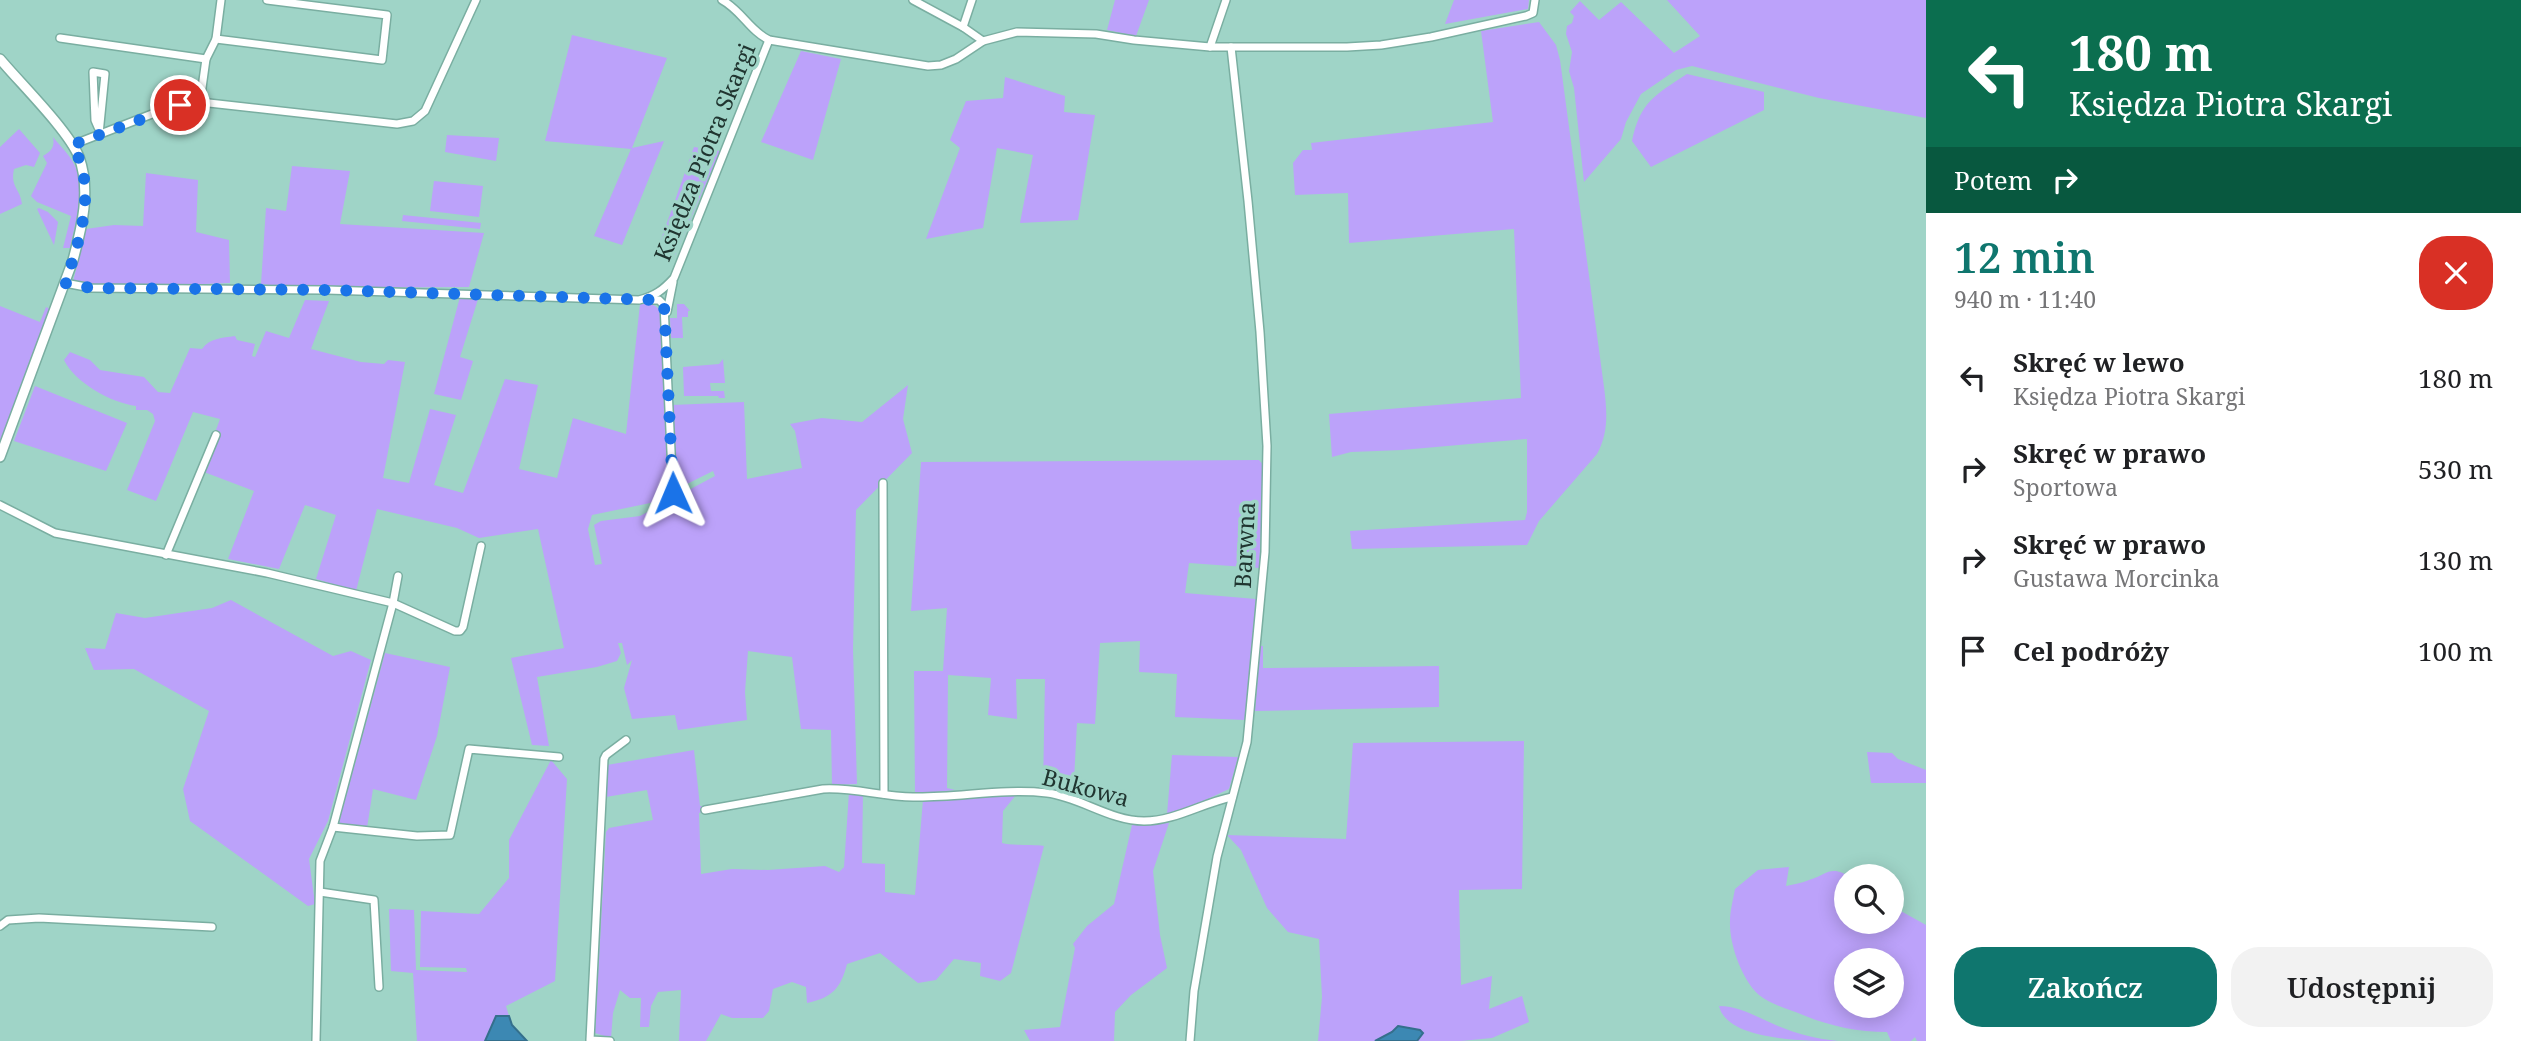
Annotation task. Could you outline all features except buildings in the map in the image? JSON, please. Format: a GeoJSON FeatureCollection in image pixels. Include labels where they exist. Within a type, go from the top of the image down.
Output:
{"type":"FeatureCollection","features":[{"type":"Feature","properties":{"kind":"street"},"geometry":{"type":"LineString","coordinates":[[200,102],[206,60],[216,39],[222,0]]}},
{"type":"Feature","properties":{"kind":"street"},"geometry":{"type":"LineString","coordinates":[[216,39],[382,60],[387,15],[267,0]]}},
{"type":"Feature","properties":{"kind":"street"},"geometry":{"type":"LineString","coordinates":[[722,0],[740,11],[762,37],[769,40],[928,65],[941,65],[956,59],[983,41],[1017,32],[1083,33],[1210,47],[1381,45],[1526,16],[1533,13],[1535,0]]}},
{"type":"Feature","properties":{"kind":"street"},"geometry":{"type":"LineString","coordinates":[[913,0],[983,41]]}},
{"type":"Feature","properties":{"kind":"street"},"geometry":{"type":"LineString","coordinates":[[963,27],[972,0]]}},
{"type":"Feature","properties":{"kind":"street"},"geometry":{"type":"LineString","coordinates":[[1210,47],[1226,0]]}},
{"type":"Feature","properties":{"kind":"street"},"geometry":{"type":"LineString","coordinates":[[72,145],[98,131],[165,109],[200,102],[397,124],[408,122],[422,115],[428,106],[474,2]]}},
{"type":"Feature","properties":{"kind":"street"},"geometry":{"type":"LineString","coordinates":[[60,38],[206,60]]}},
{"type":"Feature","properties":{"kind":"street","name":"Księdza Piotra Skargi"},"geometry":{"type":"LineString","coordinates":[[673,493],[665,323],[670,289],[769,40]]}},
{"type":"Feature","properties":{"kind":"street","name":"Barwna"},"geometry":{"type":"LineString","coordinates":[[1190,1041],[1194,991],[1205,925],[1231,797],[1247,742],[1265,552],[1267,446],[1250,214],[1231,47]]}},
{"type":"Feature","properties":{"kind":"street"},"geometry":{"type":"LineString","coordinates":[[0,59],[72,145],[81,165],[85,194],[79,238],[65,283],[0,457]]}},
{"type":"Feature","properties":{"kind":"street"},"geometry":{"type":"LineString","coordinates":[[93,72],[105,74],[98,131],[95,120],[93,72]]}},
{"type":"Feature","properties":{"kind":"street","name":"Księdza Piotra Skargi"},"geometry":{"type":"LineString","coordinates":[[639,300],[661,292],[674,278]]}},
{"type":"Feature","properties":{"kind":"street"},"geometry":{"type":"LineString","coordinates":[[65,283],[91,288],[327,290],[662,301],[665,323]]}},
{"type":"Feature","properties":{"kind":"street"},"geometry":{"type":"LineString","coordinates":[[166,555],[216,435]]}},
{"type":"Feature","properties":{"kind":"street"},"geometry":{"type":"LineString","coordinates":[[883,483],[884,794]]}},
{"type":"Feature","properties":{"kind":"street"},"geometry":{"type":"LineString","coordinates":[[0,505],[55,533],[267,573],[393,603],[455,631],[460,631],[481,546]]}},
{"type":"Feature","properties":{"kind":"street"},"geometry":{"type":"LineString","coordinates":[[316,1041],[320,861],[333,827],[398,576]]}},
{"type":"Feature","properties":{"kind":"street"},"geometry":{"type":"LineString","coordinates":[[610,1041],[590,1040],[604,759],[626,740]]}},
{"type":"Feature","properties":{"kind":"street"},"geometry":{"type":"LineString","coordinates":[[333,827],[417,836],[450,835],[469,749],[559,757]]}},
{"type":"Feature","properties":{"kind":"street","name":"Bukowa"},"geometry":{"type":"LineString","coordinates":[[705,810],[838,788],[913,797],[1020,791],[1050,793],[1123,818],[1144,821],[1169,818],[1231,797]]}},
{"type":"Feature","properties":{"kind":"street"},"geometry":{"type":"LineString","coordinates":[[320,892],[374,900],[379,987]]}},
{"type":"Feature","properties":{"kind":"street"},"geometry":{"type":"LineString","coordinates":[[0,926],[8,920],[39,918],[212,926]]}},
{"type":"Feature","properties":{"kind":"shaded area"},"geometry":{"type":"Polygon","coordinates":[[[1115,0],[1149,0],[1136,36],[1107,30],[1115,0]]]}},
{"type":"Feature","properties":{"kind":"shaded area"},"geometry":{"type":"Polygon","coordinates":[[[1454,0],[1529,0],[1528,9],[1445,24],[1454,0]]]}},
{"type":"Feature","properties":{"kind":"shaded area"},"geometry":{"type":"Polygon","coordinates":[[[1667,0],[1926,0],[1926,118],[1819,98],[1692,66],[1676,70],[1641,94],[1626,122],[1621,139],[1584,182],[1574,88],[1569,71],[1572,52],[1566,34],[1567,26],[1572,23],[1574,16],[1570,12],[1580,1],[1599,20],[1621,2],[1674,53],[1700,36],[1667,0]]]}},
{"type":"Feature","properties":{"kind":"shaded area"},"geometry":{"type":"Polygon","coordinates":[[[1539,22],[1556,45],[1560,60],[1605,396],[1604,438],[1597,454],[1539,521],[1527,545],[1352,549],[1350,531],[1525,520],[1527,439],[1351,452],[1332,457],[1329,414],[1521,398],[1514,229],[1349,243],[1348,193],[1295,195],[1293,163],[1303,150],[1312,150],[1311,143],[1493,122],[1481,31],[1539,22]]]}},
{"type":"Feature","properties":{"kind":"shaded area"},"geometry":{"type":"Polygon","coordinates":[[[572,35],[667,58],[632,148],[664,141],[622,245],[594,236],[631,149],[545,141],[572,35]]]}},
{"type":"Feature","properties":{"kind":"shaded area"},"geometry":{"type":"Polygon","coordinates":[[[801,51],[841,59],[813,160],[761,142],[801,51]]]}},
{"type":"Feature","properties":{"kind":"shaded area"},"geometry":{"type":"Polygon","coordinates":[[[1687,74],[1764,92],[1764,110],[1651,167],[1632,141],[1639,117],[1650,101],[1687,74]]]}},
{"type":"Feature","properties":{"kind":"shaded area"},"geometry":{"type":"Polygon","coordinates":[[[1005,77],[1065,96],[1064,112],[1095,115],[1078,220],[1020,223],[1033,155],[997,148],[983,228],[926,239],[960,148],[950,140],[966,101],[1003,98],[1005,77]]]}},
{"type":"Feature","properties":{"kind":"shaded area"},"geometry":{"type":"Polygon","coordinates":[[[19,129],[40,153],[34,167],[26,165],[14,169],[13,180],[22,204],[0,214],[0,147],[19,129]]]}},
{"type":"Feature","properties":{"kind":"shaded area"},"geometry":{"type":"Polygon","coordinates":[[[447,135],[499,138],[496,161],[445,152],[447,135]]]}},
{"type":"Feature","properties":{"kind":"shaded area"},"geometry":{"type":"Polygon","coordinates":[[[53,137],[72,161],[80,184],[79,206],[70,248],[63,248],[71,216],[37,202],[31,196],[47,163],[43,156],[52,149],[53,137]]]}},
{"type":"Feature","properties":{"kind":"shaded area"},"geometry":{"type":"Polygon","coordinates":[[[694,147],[720,151],[675,255],[658,248],[694,147]]]}},
{"type":"Feature","properties":{"kind":"shaded area"},"geometry":{"type":"Polygon","coordinates":[[[292,166],[350,171],[340,224],[484,233],[469,287],[295,288],[261,284],[266,208],[286,211],[292,166]]]}},
{"type":"Feature","properties":{"kind":"shaded area"},"geometry":{"type":"Polygon","coordinates":[[[146,173],[198,180],[196,232],[229,240],[230,283],[124,287],[73,282],[86,229],[114,225],[143,226],[146,173]]]}},
{"type":"Feature","properties":{"kind":"shaded area"},"geometry":{"type":"Polygon","coordinates":[[[434,181],[483,186],[479,217],[430,211],[434,181]]]}},
{"type":"Feature","properties":{"kind":"shaded area"},"geometry":{"type":"Polygon","coordinates":[[[37,209],[48,212],[58,222],[54,245],[37,209]]]}},
{"type":"Feature","properties":{"kind":"shaded area"},"geometry":{"type":"Polygon","coordinates":[[[403,215],[481,223],[480,229],[402,221],[403,215]]]}},
{"type":"Feature","properties":{"kind":"shaded area"},"geometry":{"type":"Polygon","coordinates":[[[479,296],[460,357],[473,361],[461,400],[434,394],[460,297],[479,296]]]}},
{"type":"Feature","properties":{"kind":"shaded area"},"geometry":{"type":"Polygon","coordinates":[[[305,300],[329,301],[311,349],[361,362],[405,362],[383,478],[409,483],[430,409],[456,415],[434,485],[463,493],[505,379],[538,385],[519,469],[557,478],[573,418],[626,434],[640,304],[652,304],[656,307],[660,311],[670,489],[660,501],[592,515],[588,529],[595,565],[602,564],[594,525],[601,521],[640,516],[715,476],[713,471],[681,487],[676,483],[672,405],[744,402],[747,479],[802,468],[795,431],[790,424],[822,418],[862,422],[908,385],[903,419],[912,453],[856,510],[853,649],[857,784],[832,785],[831,730],[801,729],[792,657],[748,651],[745,692],[747,720],[678,730],[675,715],[632,719],[624,688],[632,660],[627,665],[622,643],[618,643],[621,653],[617,661],[537,677],[549,746],[532,745],[511,658],[564,648],[538,529],[479,538],[457,528],[377,509],[356,591],[316,579],[336,515],[305,505],[279,569],[228,559],[254,491],[204,472],[221,433],[216,430],[220,419],[193,412],[156,501],[127,490],[155,421],[153,414],[147,410],[136,410],[136,406],[116,401],[85,384],[64,360],[70,352],[90,360],[100,370],[144,377],[158,392],[170,393],[190,348],[202,349],[213,341],[235,336],[237,340],[255,344],[252,356],[255,357],[266,331],[289,338],[305,300]]]}},
{"type":"Feature","properties":{"kind":"shaded area"},"geometry":{"type":"Polygon","coordinates":[[[677,304],[684,304],[690,311],[688,317],[682,317],[683,338],[671,338],[670,318],[677,318],[677,304]]]}},
{"type":"Feature","properties":{"kind":"shaded area"},"geometry":{"type":"Polygon","coordinates":[[[0,306],[40,322],[46,307],[50,309],[0,445],[0,306]]]}},
{"type":"Feature","properties":{"kind":"shaded area"},"geometry":{"type":"Polygon","coordinates":[[[723,359],[725,383],[710,383],[711,391],[724,391],[725,398],[684,396],[683,367],[719,364],[723,359]]]}},
{"type":"Feature","properties":{"kind":"shaded area"},"geometry":{"type":"Polygon","coordinates":[[[35,386],[127,423],[106,471],[14,441],[35,386]]]}},
{"type":"Feature","properties":{"kind":"shaded area"},"geometry":{"type":"Polygon","coordinates":[[[1259,460],[1264,466],[1259,568],[1189,563],[1185,593],[1256,599],[1245,720],[1175,717],[1177,674],[1139,672],[1140,641],[1100,643],[1095,724],[1077,723],[1073,799],[1056,790],[1043,789],[1045,679],[1016,679],[1017,719],[988,715],[991,678],[948,675],[947,788],[955,790],[915,794],[914,671],[943,671],[947,608],[911,611],[921,462],[1259,460]]]}},
{"type":"Feature","properties":{"kind":"shaded area"},"geometry":{"type":"Polygon","coordinates":[[[231,600],[333,656],[351,651],[371,660],[328,821],[309,859],[315,904],[308,906],[190,821],[183,789],[209,711],[134,669],[94,670],[85,648],[105,649],[116,613],[145,618],[212,608],[231,600]]]}},
{"type":"Feature","properties":{"kind":"shaded area"},"geometry":{"type":"Polygon","coordinates":[[[1260,646],[1263,646],[1263,668],[1439,666],[1439,707],[1255,711],[1260,646]]]}},
{"type":"Feature","properties":{"kind":"shaded area"},"geometry":{"type":"Polygon","coordinates":[[[385,653],[450,667],[437,736],[416,800],[373,789],[367,828],[344,826],[339,822],[385,653]]]}},
{"type":"Feature","properties":{"kind":"shaded area"},"geometry":{"type":"Polygon","coordinates":[[[1524,741],[1522,889],[1459,890],[1461,985],[1492,976],[1489,1009],[1522,996],[1529,1022],[1492,1038],[1461,1041],[1318,1041],[1322,997],[1319,939],[1288,932],[1267,908],[1241,850],[1227,835],[1346,839],[1353,743],[1524,741]]]}},
{"type":"Feature","properties":{"kind":"shaded area"},"geometry":{"type":"Polygon","coordinates":[[[694,750],[700,806],[703,806],[702,812],[699,813],[701,874],[732,869],[768,870],[825,866],[839,872],[844,867],[849,792],[863,791],[862,863],[885,864],[885,892],[915,895],[923,800],[1016,795],[1003,811],[1002,843],[1044,846],[1011,973],[1000,981],[980,976],[981,963],[954,959],[936,980],[918,983],[880,953],[847,964],[838,986],[823,998],[807,1003],[806,987],[792,982],[773,989],[769,1011],[763,1018],[732,1018],[721,1014],[706,1041],[679,1041],[681,990],[658,992],[651,1006],[649,1027],[640,1027],[641,998],[630,998],[620,990],[613,1013],[611,1038],[595,1033],[606,832],[609,828],[653,820],[647,790],[606,797],[607,765],[694,750]]]}},
{"type":"Feature","properties":{"kind":"shaded area"},"geometry":{"type":"Polygon","coordinates":[[[1867,752],[1892,753],[1898,759],[1926,770],[1926,783],[1871,783],[1867,752]]]}},
{"type":"Feature","properties":{"kind":"shaded area"},"geometry":{"type":"Polygon","coordinates":[[[1172,755],[1238,757],[1229,789],[1182,811],[1167,814],[1172,755]]]}},
{"type":"Feature","properties":{"kind":"shaded area"},"geometry":{"type":"Polygon","coordinates":[[[551,760],[567,779],[555,981],[506,1006],[509,1016],[496,1017],[485,1041],[417,1041],[413,973],[391,971],[389,909],[414,910],[416,970],[467,972],[466,968],[420,967],[421,911],[479,914],[509,878],[509,840],[551,760]]]}},
{"type":"Feature","properties":{"kind":"shaded area"},"geometry":{"type":"Polygon","coordinates":[[[1169,823],[1153,871],[1160,935],[1167,968],[1131,995],[1115,1012],[1114,1041],[1030,1041],[1024,1030],[1060,1027],[1075,948],[1073,944],[1087,926],[1114,904],[1132,825],[1169,823]]]}},
{"type":"Feature","properties":{"kind":"shaded area"},"geometry":{"type":"Polygon","coordinates":[[[1789,867],[1786,886],[1833,871],[1834,934],[1904,934],[1904,913],[1926,925],[1926,1041],[1917,1041],[1915,1037],[1911,1041],[1891,1041],[1887,1032],[1855,1030],[1833,1025],[1780,1007],[1759,995],[1747,980],[1732,940],[1730,921],[1735,889],[1758,870],[1789,867]]]}},
{"type":"Feature","properties":{"kind":"shaded area"},"geometry":{"type":"Polygon","coordinates":[[[1719,1006],[1742,1010],[1800,1034],[1838,1041],[1789,1039],[1752,1032],[1725,1018],[1719,1006]]]}},
{"type":"Feature","properties":{"kind":"water"},"geometry":{"type":"Polygon","coordinates":[[[496,1016],[509,1016],[512,1025],[527,1041],[485,1041],[496,1016]]]}},
{"type":"Feature","properties":{"kind":"water"},"geometry":{"type":"Polygon","coordinates":[[[1398,1026],[1423,1033],[1417,1041],[1375,1041],[1392,1032],[1398,1026]]]}},
{"type":"Feature","properties":{"kind":"route"},"geometry":{"type":"LineString","coordinates":[[180,105],[72,145],[81,165],[85,194],[79,238],[65,283],[91,288],[327,290],[662,301],[673,493]]}}]}
